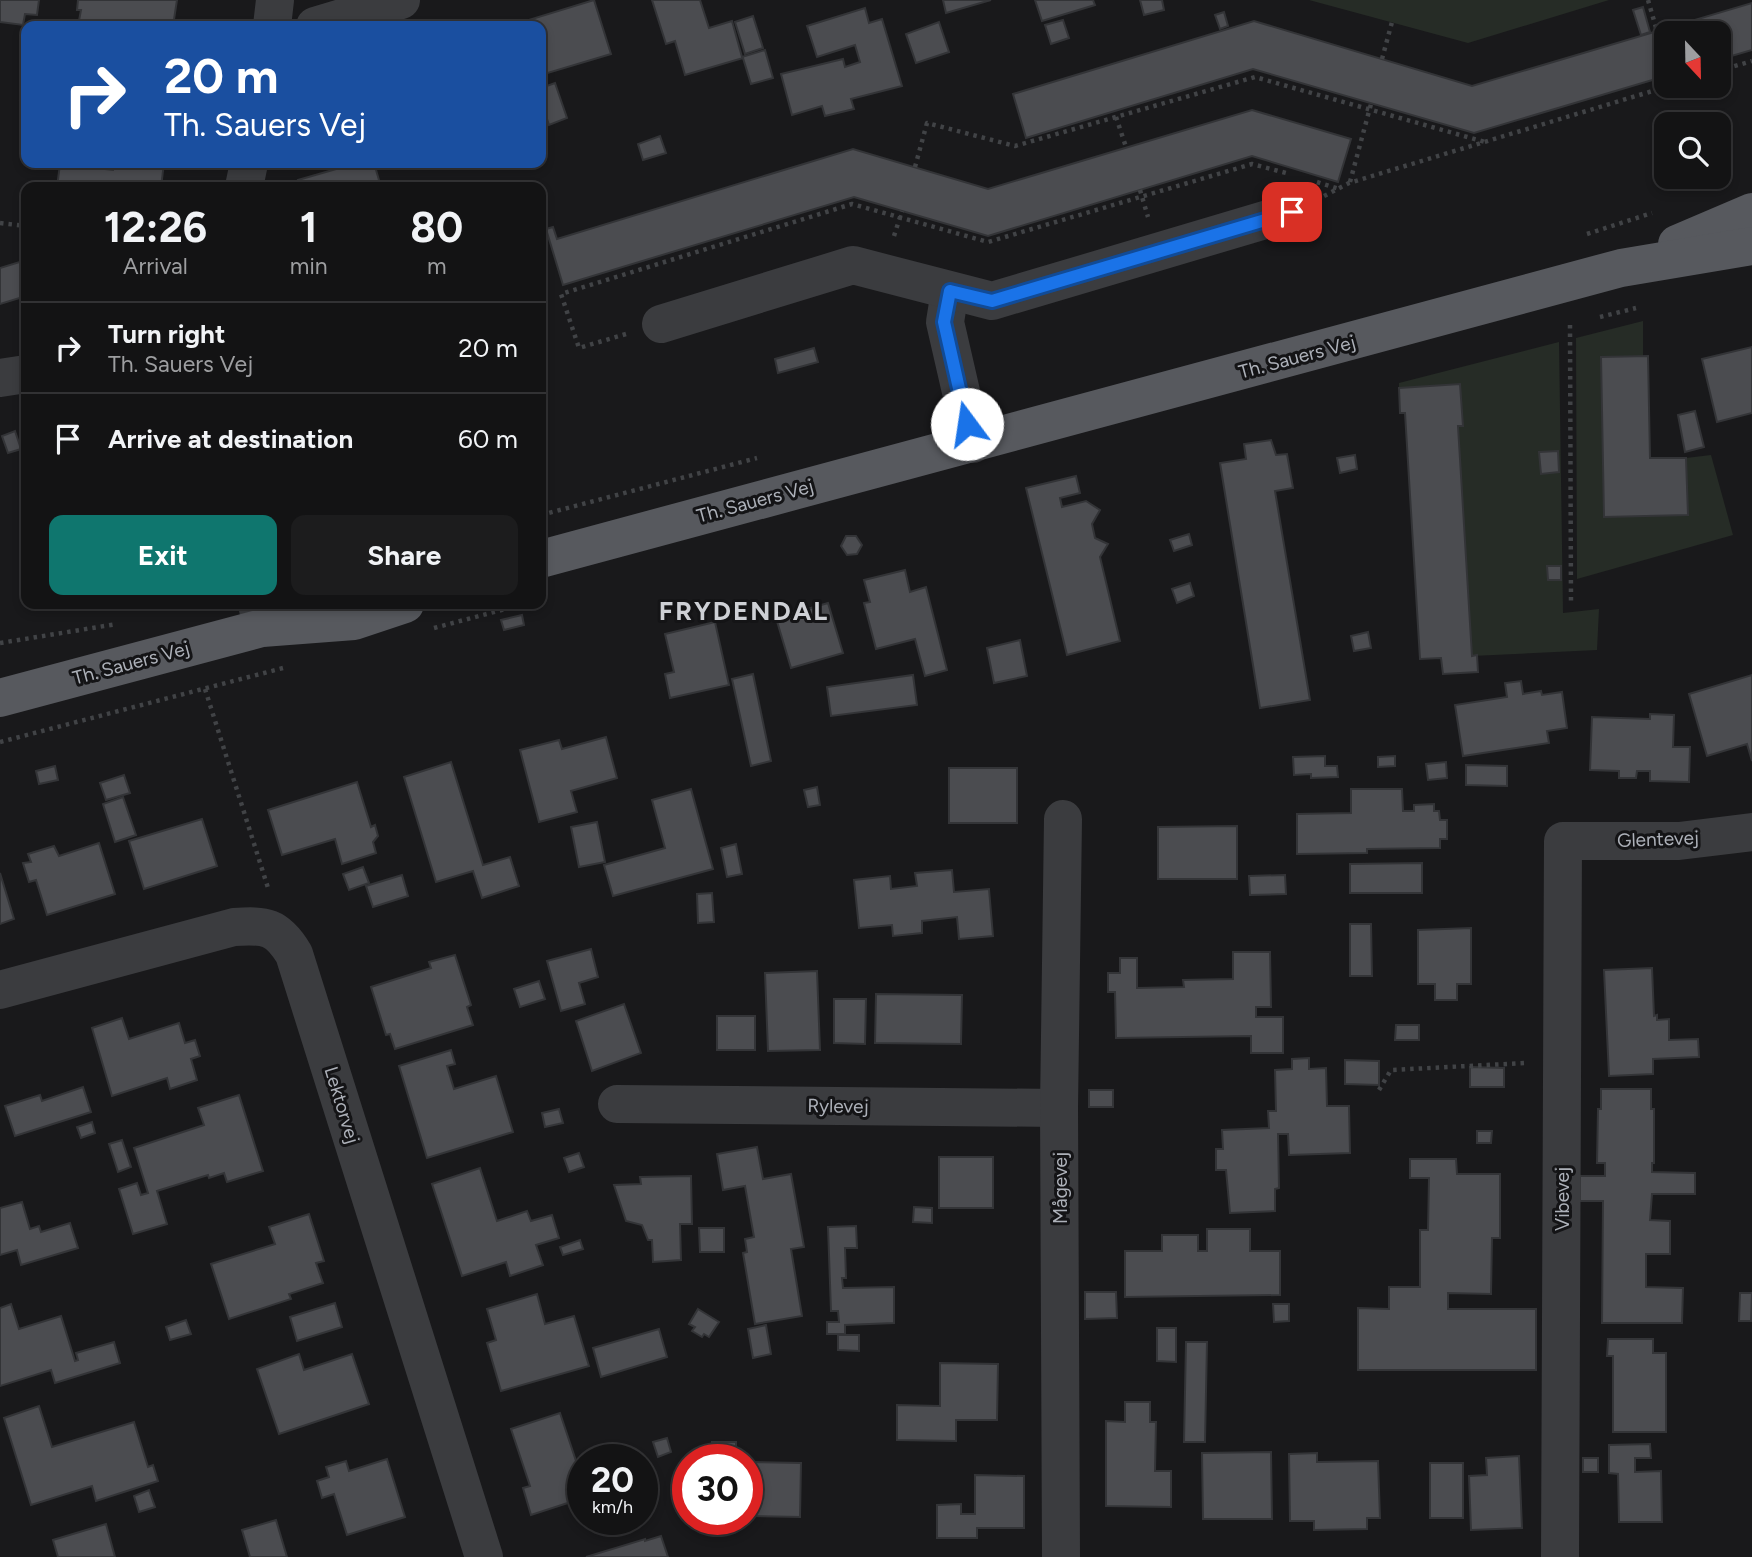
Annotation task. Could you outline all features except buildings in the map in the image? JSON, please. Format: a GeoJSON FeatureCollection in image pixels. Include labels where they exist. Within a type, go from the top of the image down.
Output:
{"type":"FeatureCollection","features":[{"type":"Feature","properties":{"kind":"main road","name":"Th. Sauers Vej"},"geometry":{"type":"LineString","coordinates":[[1621,268],[1752,212]]}},
{"type":"Feature","properties":{"kind":"main road","name":"Th. Sauers Vej"},"geometry":{"type":"LineString","coordinates":[[546,557],[1621,268],[1752,246]]}},
{"type":"Feature","properties":{"kind":"main road","name":"Th. Sauers Vej"},"geometry":{"type":"LineString","coordinates":[[546,551],[579,547]]}},
{"type":"Feature","properties":{"kind":"main road","name":"Th. Sauers Vej"},"geometry":{"type":"LineString","coordinates":[[0,698],[192,647],[259,616],[287,609]]}},
{"type":"Feature","properties":{"kind":"main road","name":"Th. Sauers Vej"},"geometry":{"type":"LineString","coordinates":[[259,616],[354,621],[390,609]]}},
{"type":"Feature","properties":{"kind":"street"},"geometry":{"type":"LineString","coordinates":[[273,21],[275,0]]}},
{"type":"Feature","properties":{"kind":"street"},"geometry":{"type":"LineString","coordinates":[[332,21],[401,0]]}},
{"type":"Feature","properties":{"kind":"street"},"geometry":{"type":"LineString","coordinates":[[660,324],[853,265],[992,301],[1292,212]]}},
{"type":"Feature","properties":{"kind":"street"},"geometry":{"type":"LineString","coordinates":[[950,291],[944,322],[972,444]]}},
{"type":"Feature","properties":{"kind":"street"},"geometry":{"type":"LineString","coordinates":[[0,378],[21,374]]}},
{"type":"Feature","properties":{"kind":"street","name":"Mågevej"},"geometry":{"type":"LineString","coordinates":[[1061,1557],[1059,1108],[1063,819]]}},
{"type":"Feature","properties":{"kind":"street","name":"Glentevej"},"geometry":{"type":"LineString","coordinates":[[1563,841],[1679,841],[1752,832]]}},
{"type":"Feature","properties":{"kind":"street","name":"Vibevej"},"geometry":{"type":"LineString","coordinates":[[1560,1557],[1563,841]]}},
{"type":"Feature","properties":{"kind":"street"},"geometry":{"type":"LineString","coordinates":[[0,990],[234,927],[259,925],[282,935]]}},
{"type":"Feature","properties":{"kind":"street","name":"Lektorvej"},"geometry":{"type":"LineString","coordinates":[[282,935],[294,954],[484,1557]]}},
{"type":"Feature","properties":{"kind":"street","name":"Rylevej"},"geometry":{"type":"LineString","coordinates":[[617,1104],[1059,1108]]}},
{"type":"Feature","properties":{"kind":"path"},"geometry":{"type":"LineString","coordinates":[[1648,0],[1654,21]]}},
{"type":"Feature","properties":{"kind":"path"},"geometry":{"type":"LineString","coordinates":[[1382,59],[1392,23]]}},
{"type":"Feature","properties":{"kind":"path"},"geometry":{"type":"LineString","coordinates":[[1731,67],[1752,61]]}},
{"type":"Feature","properties":{"kind":"path"},"geometry":{"type":"LineString","coordinates":[[915,167],[927,124],[1014,146],[1255,77],[1370,106],[1485,142]]}},
{"type":"Feature","properties":{"kind":"path"},"geometry":{"type":"LineString","coordinates":[[1292,212],[1349,183],[1654,91]]}},
{"type":"Feature","properties":{"kind":"path"},"geometry":{"type":"LineString","coordinates":[[1349,183],[1370,106]]}},
{"type":"Feature","properties":{"kind":"path"},"geometry":{"type":"LineString","coordinates":[[1116,117],[1126,147]]}},
{"type":"Feature","properties":{"kind":"path"},"geometry":{"type":"LineString","coordinates":[[660,324],[579,348],[561,294],[852,204],[988,242],[1252,164],[1289,174]]}},
{"type":"Feature","properties":{"kind":"path"},"geometry":{"type":"LineString","coordinates":[[1314,181],[1339,188]]}},
{"type":"Feature","properties":{"kind":"path"},"geometry":{"type":"LineString","coordinates":[[1140,190],[1142,197]]}},
{"type":"Feature","properties":{"kind":"path"},"geometry":{"type":"LineString","coordinates":[[899,217],[902,211]]}},
{"type":"Feature","properties":{"kind":"path"},"geometry":{"type":"LineString","coordinates":[[1579,237],[1655,212]]}},
{"type":"Feature","properties":{"kind":"path"},"geometry":{"type":"LineString","coordinates":[[0,223],[21,225]]}},
{"type":"Feature","properties":{"kind":"path"},"geometry":{"type":"LineString","coordinates":[[1570,325],[1571,605]]}},
{"type":"Feature","properties":{"kind":"path"},"geometry":{"type":"LineString","coordinates":[[546,514],[765,456]]}},
{"type":"Feature","properties":{"kind":"path"},"geometry":{"type":"LineString","coordinates":[[0,643],[118,624]]}},
{"type":"Feature","properties":{"kind":"path"},"geometry":{"type":"LineString","coordinates":[[192,647],[282,935]]}},
{"type":"Feature","properties":{"kind":"path"},"geometry":{"type":"LineString","coordinates":[[0,742],[288,667]]}},
{"type":"Feature","properties":{"kind":"path"},"geometry":{"type":"LineString","coordinates":[[1379,1090],[1391,1070],[1562,1061]]}},
{"type":"Feature","properties":{"kind":"shaded area"},"geometry":{"type":"Polygon","coordinates":[[[1309,0],[1609,0],[1468,43],[1309,0]]]}},
{"type":"Feature","properties":{"kind":"shaded area"},"geometry":{"type":"Polygon","coordinates":[[[1643,321],[1643,356],[1601,357],[1604,516],[1687,515],[1686,458],[1711,455],[1733,535],[1577,579],[1576,338],[1643,321]]]}},
{"type":"Feature","properties":{"kind":"shaded area"},"geometry":{"type":"Polygon","coordinates":[[[1559,342],[1563,613],[1599,609],[1597,650],[1472,656],[1458,426],[1462,426],[1460,384],[1399,388],[1399,383],[1559,342]]]}},
{"type":"Feature","properties":{"kind":"district","name":"FRYDENDAL"},"geometry":{"type":"Point","coordinates":[744,611]}},
{"type":"Feature","properties":{"kind":"route"},"geometry":{"type":"LineString","coordinates":[[967,424],[944,322],[950,291],[992,301],[1292,212]]}}]}
